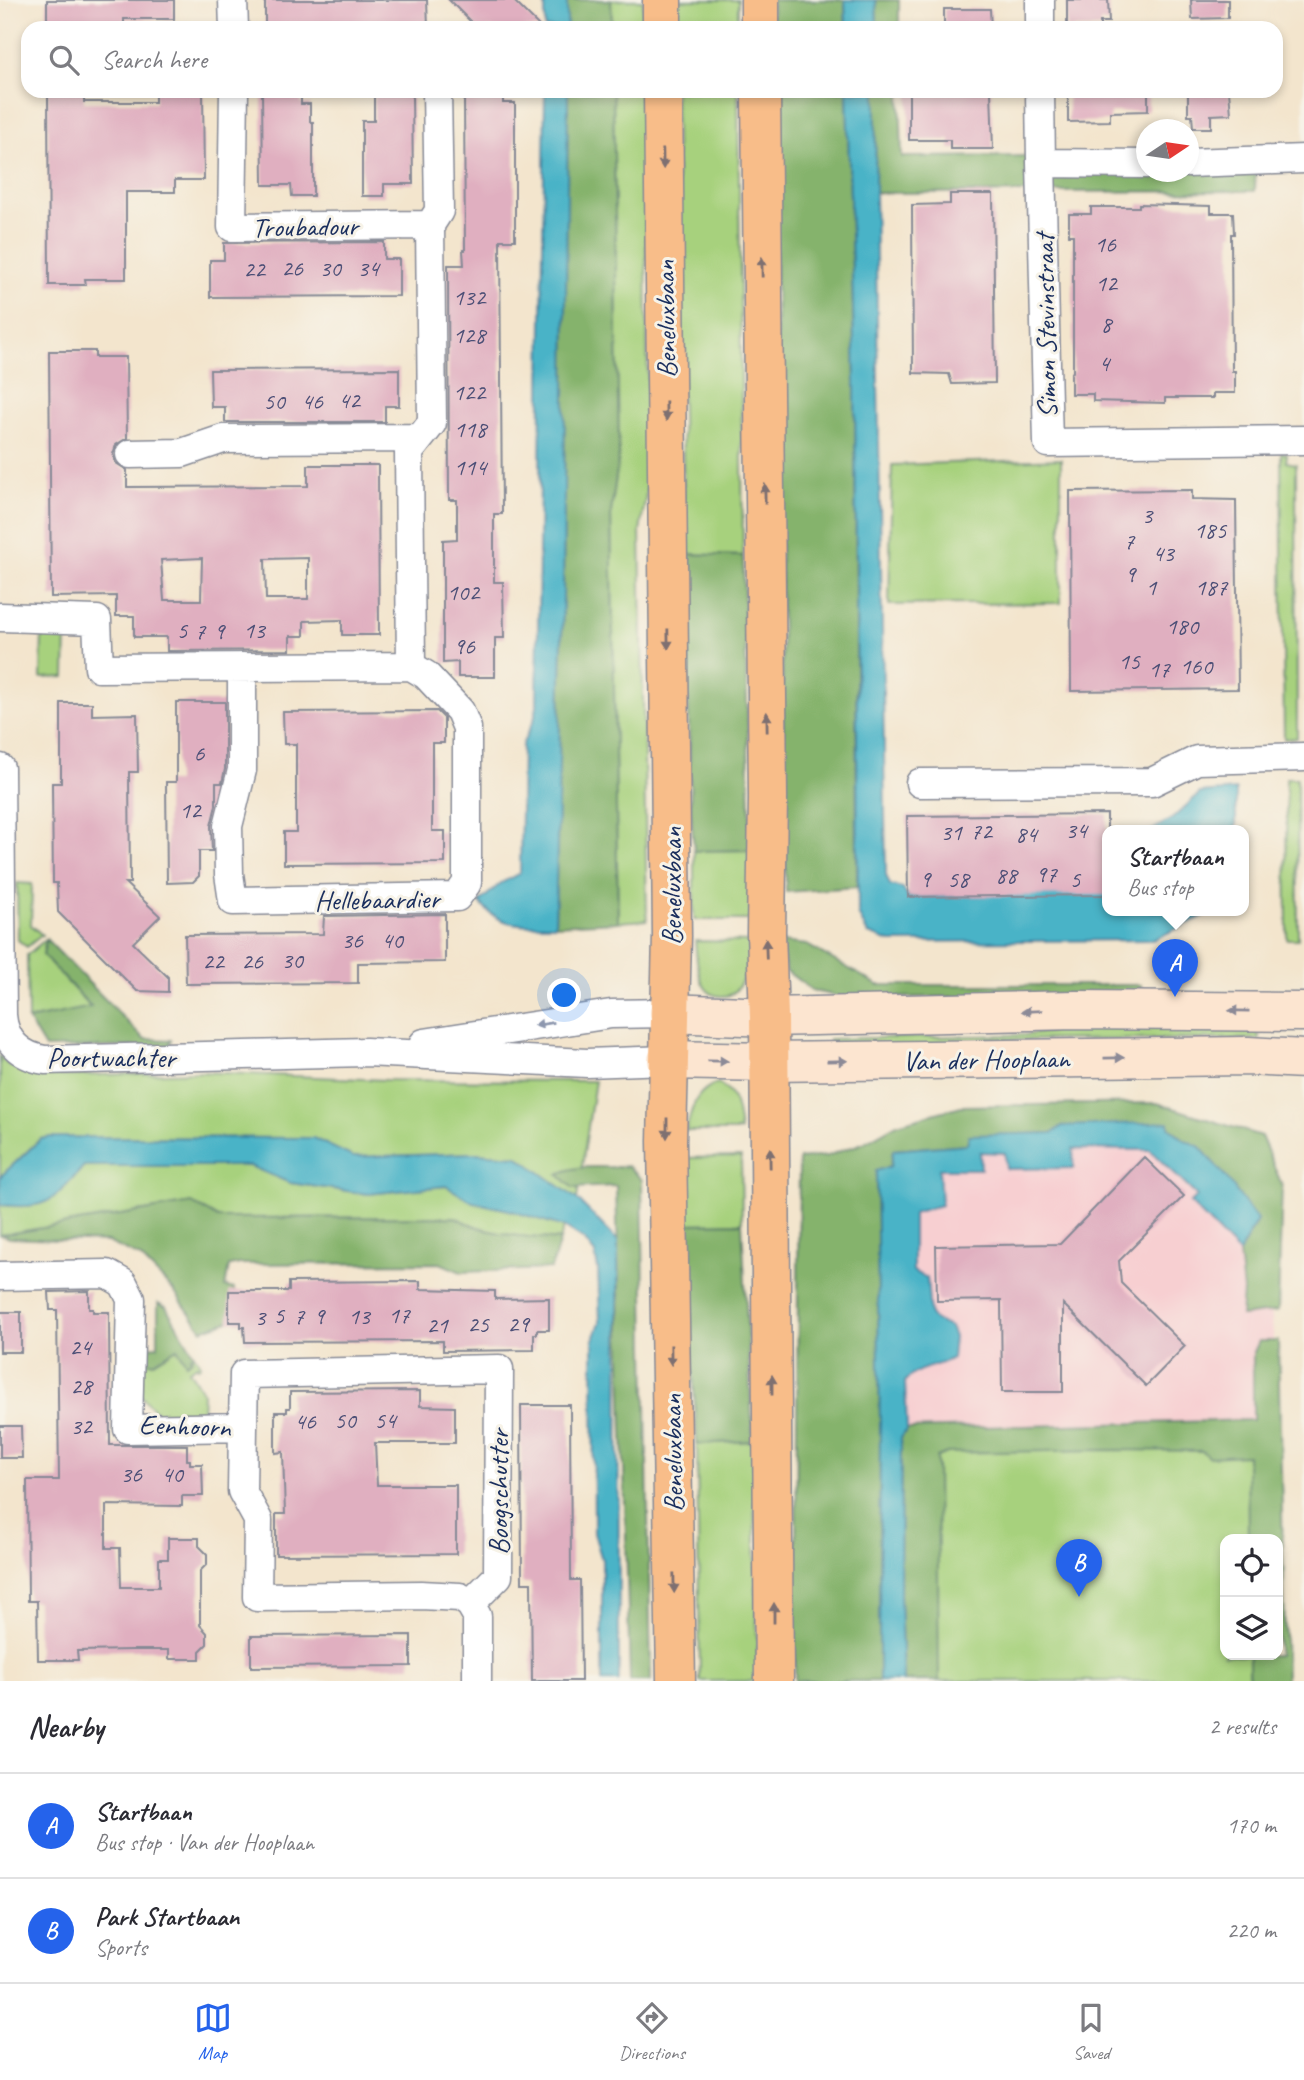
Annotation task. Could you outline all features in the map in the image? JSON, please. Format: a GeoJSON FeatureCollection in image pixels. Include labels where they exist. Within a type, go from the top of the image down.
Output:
{"type":"FeatureCollection","features":[{"type":"Feature","properties":{"kind":"main road"},"geometry":{"type":"LineString","coordinates":[[662,0],[662,21]]}},
{"type":"Feature","properties":{"kind":"main road"},"geometry":{"type":"LineString","coordinates":[[760,0],[760,21]]}},
{"type":"Feature","properties":{"kind":"main road","name":"Beneluxbaan"},"geometry":{"type":"LineString","coordinates":[[663,98],[672,926],[667,1060],[676,1681]]}},
{"type":"Feature","properties":{"kind":"main road"},"geometry":{"type":"LineString","coordinates":[[761,98],[774,1681]]}},
{"type":"Feature","properties":{"kind":"street"},"geometry":{"type":"LineString","coordinates":[[233,0],[234,21]]}},
{"type":"Feature","properties":{"kind":"street"},"geometry":{"type":"LineString","coordinates":[[1040,0],[1040,21]]}},
{"type":"Feature","properties":{"kind":"street","name":"Troubadour"},"geometry":{"type":"LineString","coordinates":[[234,98],[232,227],[430,225]]}},
{"type":"Feature","properties":{"kind":"street"},"geometry":{"type":"LineString","coordinates":[[0,617],[97,620],[99,668],[411,666],[409,452],[432,423],[430,225],[439,211],[437,98]]}},
{"type":"Feature","properties":{"kind":"street"},"geometry":{"type":"LineString","coordinates":[[1041,98],[1041,163],[1136,164]]}},
{"type":"Feature","properties":{"kind":"street"},"geometry":{"type":"LineString","coordinates":[[1199,163],[1304,159]]}},
{"type":"Feature","properties":{"kind":"street","name":"Simon Stevinstraat"},"geometry":{"type":"LineString","coordinates":[[1041,163],[1048,443],[1304,440]]}},
{"type":"Feature","properties":{"kind":"street"},"geometry":{"type":"LineString","coordinates":[[130,454],[182,453],[223,439],[419,438]]}},
{"type":"Feature","properties":{"kind":"street","name":"Hellebaardier"},"geometry":{"type":"LineString","coordinates":[[242,667],[242,770],[228,826],[229,874],[233,901],[457,897],[467,883],[467,728],[460,710],[426,675],[411,666]]}},
{"type":"Feature","properties":{"kind":"street"},"geometry":{"type":"LineString","coordinates":[[919,783],[1152,782],[1197,760],[1304,757]]}},
{"type":"Feature","properties":{"kind":"street","name":"Poortwachter"},"geometry":{"type":"LineString","coordinates":[[0,768],[3,1024],[11,1042],[26,1055],[45,1060],[366,1052],[587,1062],[667,1060]]}},
{"type":"Feature","properties":{"kind":"street","name":"Van der Hooplaan"},"geometry":{"type":"LineString","coordinates":[[669,1013],[769,1017],[1076,1010],[1304,1012]]}},
{"type":"Feature","properties":{"kind":"street","name":"Poortwachter"},"geometry":{"type":"LineString","coordinates":[[366,1052],[611,1014],[669,1013]]}},
{"type":"Feature","properties":{"kind":"street","name":"Van der Hooplaan"},"geometry":{"type":"LineString","coordinates":[[667,1060],[769,1062],[1248,1056],[1304,1059]]}},
{"type":"Feature","properties":{"kind":"street","name":"Eenhoorn"},"geometry":{"type":"LineString","coordinates":[[0,1276],[107,1274],[123,1283],[131,1299],[128,1429],[243,1427],[244,1374],[499,1369]]}},
{"type":"Feature","properties":{"kind":"street","name":"Boogschutter"},"geometry":{"type":"LineString","coordinates":[[470,1604],[498,1576],[499,1369]]}},
{"type":"Feature","properties":{"kind":"street"},"geometry":{"type":"LineString","coordinates":[[243,1427],[242,1491],[258,1520],[257,1597],[460,1597],[470,1604],[477,1616],[477,1681]]}},
{"type":"Feature","properties":{"kind":"shaded area"},"geometry":{"type":"Polygon","coordinates":[[[1002,1135],[1259,1148],[1282,1450],[853,1450],[900,1181],[1002,1135]]]}},
{"type":"Feature","properties":{"kind":"green space"},"geometry":{"type":"Polygon","coordinates":[[[567,0],[611,0],[612,21],[567,21],[567,0]]]}},
{"type":"Feature","properties":{"kind":"green space"},"geometry":{"type":"Polygon","coordinates":[[[611,0],[643,0],[643,21],[612,21],[611,0]]]}},
{"type":"Feature","properties":{"kind":"green space"},"geometry":{"type":"Polygon","coordinates":[[[673,0],[738,0],[738,21],[674,21],[673,0]]]}},
{"type":"Feature","properties":{"kind":"green space"},"geometry":{"type":"Polygon","coordinates":[[[772,0],[845,0],[846,21],[772,21],[772,0]]]}},
{"type":"Feature","properties":{"kind":"green space"},"geometry":{"type":"Polygon","coordinates":[[[876,0],[899,0],[899,21],[877,21],[876,0]]]}},
{"type":"Feature","properties":{"kind":"green space"},"geometry":{"type":"Polygon","coordinates":[[[568,98],[613,98],[619,455],[611,512],[618,922],[555,925],[563,596],[568,98]]]}},
{"type":"Feature","properties":{"kind":"green space"},"geometry":{"type":"Polygon","coordinates":[[[613,98],[644,98],[649,476],[640,531],[647,920],[618,922],[611,512],[619,455],[613,98]]]}},
{"type":"Feature","properties":{"kind":"green space"},"geometry":{"type":"Polygon","coordinates":[[[675,98],[738,98],[743,556],[685,554],[675,98]]]}},
{"type":"Feature","properties":{"kind":"green space"},"geometry":{"type":"Polygon","coordinates":[[[773,98],[847,98],[855,380],[857,887],[786,892],[773,98]]]}},
{"type":"Feature","properties":{"kind":"green space"},"geometry":{"type":"Polygon","coordinates":[[[876,98],[900,98],[902,157],[1136,155],[1136,182],[1199,182],[1199,169],[1256,155],[1255,191],[875,193],[876,98]]]}},
{"type":"Feature","properties":{"kind":"green space"},"geometry":{"type":"Polygon","coordinates":[[[1281,452],[1287,454],[1286,462],[1296,464],[1297,738],[1284,739],[1281,452]]]}},
{"type":"Feature","properties":{"kind":"green space"},"geometry":{"type":"Polygon","coordinates":[[[1061,459],[1061,603],[889,605],[892,465],[1061,459]]]}},
{"type":"Feature","properties":{"kind":"green space"},"geometry":{"type":"Polygon","coordinates":[[[685,554],[743,556],[751,850],[694,851],[685,554]]]}},
{"type":"Feature","properties":{"kind":"green space"},"geometry":{"type":"Polygon","coordinates":[[[42,629],[66,629],[65,677],[41,678],[42,629]]]}},
{"type":"Feature","properties":{"kind":"green space"},"geometry":{"type":"Polygon","coordinates":[[[1286,778],[1297,778],[1298,939],[1287,939],[1286,778]]]}},
{"type":"Feature","properties":{"kind":"green space"},"geometry":{"type":"Polygon","coordinates":[[[751,850],[751,920],[694,920],[694,851],[751,850]]]}},
{"type":"Feature","properties":{"kind":"green space"},"geometry":{"type":"Polygon","coordinates":[[[17,883],[32,884],[31,925],[42,935],[27,947],[18,940],[17,883]]]}},
{"type":"Feature","properties":{"kind":"green space"},"geometry":{"type":"Polygon","coordinates":[[[46,939],[43,955],[91,1008],[28,1020],[27,955],[46,939]]]}},
{"type":"Feature","properties":{"kind":"green space"},"geometry":{"type":"Polygon","coordinates":[[[46,939],[144,1039],[171,1040],[169,1046],[45,1048],[28,1020],[91,1007],[43,955],[46,939]]]}},
{"type":"Feature","properties":{"kind":"green space"},"geometry":{"type":"Polygon","coordinates":[[[695,941],[752,942],[745,973],[733,993],[721,996],[707,990],[700,975],[695,941]]]}},
{"type":"Feature","properties":{"kind":"green space"},"geometry":{"type":"Polygon","coordinates":[[[780,942],[807,945],[878,985],[1141,985],[1141,995],[846,998],[813,991],[786,971],[780,942]]]}},
{"type":"Feature","properties":{"kind":"green space"},"geometry":{"type":"Polygon","coordinates":[[[1106,1025],[1258,1025],[1259,1039],[986,1040],[916,1049],[829,1053],[829,1039],[1025,1035],[1106,1025]]]}},
{"type":"Feature","properties":{"kind":"green space"},"geometry":{"type":"Polygon","coordinates":[[[0,1056],[8,1065],[62,1076],[201,1072],[386,1080],[595,1081],[577,1199],[517,1156],[475,1153],[353,1157],[313,1138],[51,1137],[40,1139],[0,1177],[0,1056]]]}},
{"type":"Feature","properties":{"kind":"green space"},"geometry":{"type":"Polygon","coordinates":[[[718,1083],[733,1098],[740,1131],[686,1131],[695,1101],[710,1086],[718,1083]]]}},
{"type":"Feature","properties":{"kind":"green space"},"geometry":{"type":"Polygon","coordinates":[[[1157,1103],[1261,1136],[1282,1185],[1278,1311],[1241,1316],[1243,1291],[1239,1253],[1257,1220],[1200,1147],[1185,1140],[1169,1127],[1062,1126],[1054,1133],[969,1136],[968,1144],[893,1150],[891,1166],[876,1172],[880,1422],[879,1681],[795,1681],[799,1159],[827,1156],[863,1143],[897,1124],[961,1106],[1157,1103]]]}},
{"type":"Feature","properties":{"kind":"green space"},"geometry":{"type":"Polygon","coordinates":[[[741,1157],[742,1223],[685,1224],[684,1158],[741,1157]]]}},
{"type":"Feature","properties":{"kind":"green space"},"geometry":{"type":"Polygon","coordinates":[[[84,1166],[250,1166],[290,1183],[368,1194],[446,1186],[473,1202],[564,1227],[560,1240],[494,1232],[455,1217],[218,1218],[192,1203],[0,1235],[0,1205],[29,1206],[49,1200],[84,1166]]]}},
{"type":"Feature","properties":{"kind":"green space"},"geometry":{"type":"Polygon","coordinates":[[[628,1166],[642,1180],[651,1681],[630,1681],[616,1186],[573,1188],[558,1174],[584,1167],[628,1166]]]}},
{"type":"Feature","properties":{"kind":"green space"},"geometry":{"type":"Polygon","coordinates":[[[192,1203],[218,1218],[455,1217],[494,1232],[560,1240],[551,1269],[461,1272],[440,1263],[229,1266],[225,1287],[234,1289],[234,1319],[202,1330],[173,1290],[140,1257],[108,1242],[10,1238],[1,1235],[192,1203]]]}},
{"type":"Feature","properties":{"kind":"green space"},"geometry":{"type":"Polygon","coordinates":[[[742,1223],[753,1441],[697,1444],[685,1224],[742,1223]]]}},
{"type":"Feature","properties":{"kind":"green space"},"geometry":{"type":"Polygon","coordinates":[[[158,1303],[166,1307],[194,1354],[186,1363],[177,1348],[154,1362],[140,1362],[140,1347],[158,1346],[158,1303]]]}},
{"type":"Feature","properties":{"kind":"green space"},"geometry":{"type":"Polygon","coordinates":[[[1259,1341],[1278,1341],[1283,1534],[1248,1534],[1247,1455],[1208,1457],[1202,1451],[1106,1450],[947,1453],[937,1457],[939,1681],[903,1681],[900,1596],[901,1438],[907,1429],[1253,1420],[1253,1354],[1259,1341]]]}},
{"type":"Feature","properties":{"kind":"green space"},"geometry":{"type":"Polygon","coordinates":[[[177,1348],[190,1357],[194,1354],[201,1365],[189,1370],[203,1393],[202,1414],[158,1414],[141,1396],[140,1362],[154,1362],[177,1348]]]}},
{"type":"Feature","properties":{"kind":"green space"},"geometry":{"type":"Polygon","coordinates":[[[753,1441],[758,1681],[700,1681],[697,1444],[753,1441]]]}},
{"type":"Feature","properties":{"kind":"green space"},"geometry":{"type":"Polygon","coordinates":[[[1250,1441],[1254,1534],[1220,1534],[1220,1660],[1257,1660],[1258,1681],[933,1681],[930,1447],[1250,1441]]]}},
{"type":"Feature","properties":{"kind":"green space"},"geometry":{"type":"Polygon","coordinates":[[[1283,1554],[1286,1681],[1249,1681],[1249,1660],[1283,1660],[1283,1554]]]}},
{"type":"Feature","properties":{"kind":"water"},"geometry":{"type":"Polygon","coordinates":[[[545,0],[567,0],[567,21],[545,21],[545,0]]]}},
{"type":"Feature","properties":{"kind":"water"},"geometry":{"type":"Polygon","coordinates":[[[845,0],[876,0],[877,21],[846,21],[845,0]]]}},
{"type":"Feature","properties":{"kind":"water"},"geometry":{"type":"Polygon","coordinates":[[[545,98],[568,98],[563,596],[555,925],[504,921],[487,911],[479,902],[501,883],[520,873],[522,745],[534,720],[537,706],[545,98]]]}},
{"type":"Feature","properties":{"kind":"water"},"geometry":{"type":"Polygon","coordinates":[[[847,98],[876,98],[875,193],[886,875],[890,885],[903,888],[908,897],[1102,893],[1102,916],[1203,916],[1153,940],[890,942],[868,934],[858,914],[855,380],[847,98]]]}},
{"type":"Feature","properties":{"kind":"water"},"geometry":{"type":"Polygon","coordinates":[[[1236,790],[1236,825],[1161,825],[1173,818],[1200,793],[1236,790]]]}},
{"type":"Feature","properties":{"kind":"water"},"geometry":{"type":"Polygon","coordinates":[[[1169,1122],[1169,1127],[1185,1140],[1200,1147],[1257,1220],[1239,1253],[1190,1203],[1197,1196],[1150,1150],[1073,1149],[1074,1168],[1006,1169],[1005,1153],[980,1152],[981,1169],[939,1169],[941,1205],[913,1213],[913,1271],[927,1278],[930,1315],[934,1320],[950,1327],[954,1337],[952,1358],[921,1370],[905,1382],[907,1429],[901,1438],[900,1596],[903,1681],[879,1681],[880,1422],[876,1171],[891,1166],[893,1150],[967,1144],[969,1135],[1053,1133],[1062,1126],[1169,1122]]]}},
{"type":"Feature","properties":{"kind":"water"},"geometry":{"type":"Polygon","coordinates":[[[313,1138],[353,1157],[475,1153],[517,1156],[577,1199],[618,1241],[619,1681],[602,1681],[602,1560],[594,1533],[593,1342],[600,1322],[598,1269],[595,1254],[584,1240],[564,1227],[473,1202],[446,1186],[368,1194],[290,1183],[250,1166],[84,1166],[49,1200],[30,1206],[0,1205],[0,1177],[41,1139],[313,1138]]]}},
{"type":"Feature","properties":{"kind":"building"},"geometry":{"type":"Polygon","coordinates":[[[47,0],[174,0],[174,19],[47,21],[47,0]]]}},
{"type":"Feature","properties":{"kind":"building"},"geometry":{"type":"Polygon","coordinates":[[[265,0],[427,0],[428,21],[265,21],[265,0]]]}},
{"type":"Feature","properties":{"kind":"building"},"geometry":{"type":"Polygon","coordinates":[[[449,0],[513,0],[534,21],[470,21],[449,0]]]}},
{"type":"Feature","properties":{"kind":"building"},"geometry":{"type":"Polygon","coordinates":[[[1067,0],[1108,0],[1109,21],[1067,21],[1067,0]]]}},
{"type":"Feature","properties":{"kind":"building"},"geometry":{"type":"Polygon","coordinates":[[[1191,0],[1228,0],[1228,18],[1192,19],[1191,0]]]}},
{"type":"Feature","properties":{"kind":"building"},"geometry":{"type":"Polygon","coordinates":[[[944,9],[990,9],[991,21],[944,21],[944,9]]]}},
{"type":"Feature","properties":{"kind":"building"},"geometry":{"type":"Polygon","coordinates":[[[48,98],[84,98],[84,102],[155,102],[155,98],[203,98],[204,180],[175,180],[175,192],[126,192],[126,279],[85,279],[86,285],[49,285],[48,98]]]}},
{"type":"Feature","properties":{"kind":"building"},"geometry":{"type":"Polygon","coordinates":[[[262,98],[301,98],[301,104],[310,104],[310,122],[313,122],[313,196],[292,196],[291,185],[263,185],[262,98]]]}},
{"type":"Feature","properties":{"kind":"building"},"geometry":{"type":"Polygon","coordinates":[[[374,98],[412,98],[413,184],[384,184],[384,196],[362,196],[362,121],[374,121],[374,98]]]}},
{"type":"Feature","properties":{"kind":"building"},"geometry":{"type":"Polygon","coordinates":[[[464,98],[503,98],[503,103],[515,103],[515,240],[500,240],[502,514],[494,514],[494,582],[503,582],[504,638],[495,638],[495,677],[458,677],[458,662],[443,663],[443,540],[457,539],[457,500],[449,500],[448,265],[464,265],[464,98]]]}},
{"type":"Feature","properties":{"kind":"building"},"geometry":{"type":"Polygon","coordinates":[[[909,98],[991,98],[993,149],[950,149],[950,140],[909,140],[909,98]]]}},
{"type":"Feature","properties":{"kind":"building"},"geometry":{"type":"Polygon","coordinates":[[[1068,98],[1148,98],[1148,111],[1110,112],[1110,121],[1068,122],[1068,98]]]}},
{"type":"Feature","properties":{"kind":"building"},"geometry":{"type":"Polygon","coordinates":[[[1188,98],[1230,98],[1231,114],[1211,115],[1211,128],[1199,128],[1199,119],[1192,119],[1192,115],[1188,115],[1188,98]]]}},
{"type":"Feature","properties":{"kind":"building"},"geometry":{"type":"Polygon","coordinates":[[[950,194],[993,194],[995,383],[952,384],[949,374],[913,373],[912,205],[950,204],[950,194]]]}},
{"type":"Feature","properties":{"kind":"building"},"geometry":{"type":"Polygon","coordinates":[[[1139,204],[1211,206],[1211,213],[1233,213],[1232,371],[1235,371],[1235,393],[1213,393],[1213,398],[1165,398],[1165,403],[1093,401],[1093,394],[1071,394],[1073,235],[1069,235],[1069,214],[1091,214],[1091,207],[1139,207],[1139,204]]]}},
{"type":"Feature","properties":{"kind":"building"},"geometry":{"type":"Polygon","coordinates":[[[384,242],[384,259],[399,259],[399,296],[210,297],[210,260],[224,260],[224,243],[384,242]]]}},
{"type":"Feature","properties":{"kind":"building"},"geometry":{"type":"Polygon","coordinates":[[[49,351],[95,351],[95,357],[126,357],[127,438],[116,445],[113,454],[116,463],[127,470],[127,487],[308,486],[308,465],[378,465],[379,635],[342,635],[342,620],[304,621],[304,636],[290,636],[290,650],[167,651],[167,637],[134,637],[134,616],[116,616],[116,596],[51,597],[49,351]],[[202,558],[161,560],[164,600],[201,600],[202,558]],[[308,558],[265,559],[266,599],[308,599],[308,558]]]}},
{"type":"Feature","properties":{"kind":"building"},"geometry":{"type":"Polygon","coordinates":[[[399,369],[399,406],[385,406],[385,422],[225,422],[225,407],[211,407],[210,370],[399,369]]]}},
{"type":"Feature","properties":{"kind":"building"},"geometry":{"type":"Polygon","coordinates":[[[1192,490],[1192,499],[1236,500],[1238,689],[1071,691],[1070,491],[1192,490]]]}},
{"type":"Feature","properties":{"kind":"building"},"geometry":{"type":"Polygon","coordinates":[[[176,702],[225,702],[225,769],[222,783],[216,783],[216,805],[211,826],[212,851],[199,851],[199,876],[193,882],[167,883],[166,782],[176,782],[176,702]]]}},
{"type":"Feature","properties":{"kind":"building"},"geometry":{"type":"Polygon","coordinates":[[[61,703],[92,703],[92,715],[137,714],[138,772],[129,772],[130,883],[125,883],[160,916],[133,943],[168,977],[168,992],[137,991],[58,912],[57,883],[53,883],[52,783],[61,783],[61,703]]]}},
{"type":"Feature","properties":{"kind":"building"},"geometry":{"type":"Polygon","coordinates":[[[437,711],[444,718],[444,743],[432,743],[432,831],[445,831],[445,863],[284,864],[284,832],[296,832],[296,744],[284,744],[283,712],[437,711]]]}},
{"type":"Feature","properties":{"kind":"building"},"geometry":{"type":"Polygon","coordinates":[[[1107,814],[1107,825],[1102,825],[1102,895],[908,897],[907,816],[1107,814]]]}},
{"type":"Feature","properties":{"kind":"building"},"geometry":{"type":"Polygon","coordinates":[[[445,914],[445,962],[358,963],[358,983],[186,984],[185,935],[323,934],[324,916],[445,914]]]}},
{"type":"Feature","properties":{"kind":"building"},"geometry":{"type":"Polygon","coordinates":[[[1144,1157],[1184,1196],[1119,1261],[1121,1283],[1185,1346],[1146,1386],[1063,1304],[1063,1392],[1002,1392],[1001,1300],[937,1301],[936,1246],[1060,1244],[1144,1157]]]}},
{"type":"Feature","properties":{"kind":"building"},"geometry":{"type":"Polygon","coordinates":[[[420,1281],[420,1289],[495,1291],[495,1299],[549,1298],[549,1330],[537,1330],[537,1334],[534,1334],[534,1350],[443,1351],[443,1341],[245,1342],[241,1322],[229,1322],[229,1291],[289,1291],[289,1282],[420,1281]]]}},
{"type":"Feature","properties":{"kind":"building"},"geometry":{"type":"Polygon","coordinates":[[[89,1291],[89,1309],[93,1309],[93,1312],[109,1312],[110,1445],[187,1445],[187,1460],[190,1460],[190,1464],[202,1464],[203,1496],[182,1496],[182,1506],[106,1505],[106,1548],[120,1548],[121,1587],[159,1587],[159,1559],[168,1559],[168,1538],[199,1538],[199,1546],[207,1554],[207,1564],[200,1571],[200,1625],[207,1633],[207,1644],[200,1651],[200,1659],[169,1659],[169,1650],[132,1650],[77,1651],[78,1660],[38,1660],[37,1601],[28,1601],[27,1480],[59,1480],[57,1310],[50,1310],[49,1292],[89,1291]]]}},
{"type":"Feature","properties":{"kind":"building"},"geometry":{"type":"Polygon","coordinates":[[[0,1312],[21,1312],[21,1352],[0,1352],[0,1312]]]}},
{"type":"Feature","properties":{"kind":"building"},"geometry":{"type":"Polygon","coordinates":[[[420,1391],[420,1406],[455,1407],[455,1443],[375,1443],[377,1485],[456,1485],[456,1554],[276,1555],[276,1514],[285,1514],[283,1452],[275,1453],[275,1412],[287,1412],[287,1408],[290,1408],[290,1392],[420,1391]]]}},
{"type":"Feature","properties":{"kind":"building"},"geometry":{"type":"Polygon","coordinates":[[[521,1405],[570,1405],[571,1580],[580,1580],[581,1681],[532,1681],[531,1583],[522,1583],[521,1405]]]}},
{"type":"Feature","properties":{"kind":"building"},"geometry":{"type":"Polygon","coordinates":[[[0,1426],[21,1426],[22,1458],[0,1458],[0,1426]]]}},
{"type":"Feature","properties":{"kind":"building"},"geometry":{"type":"Polygon","coordinates":[[[411,1635],[411,1666],[251,1667],[251,1636],[411,1635]]]}},
{"type":"Feature","properties":{"kind":"place","name":"Startbaan"},"geometry":{"type":"Point","coordinates":[1175,997]}},
{"type":"Feature","properties":{"kind":"place","name":"Park Startbaan"},"geometry":{"type":"Point","coordinates":[1079,1597]}}]}
